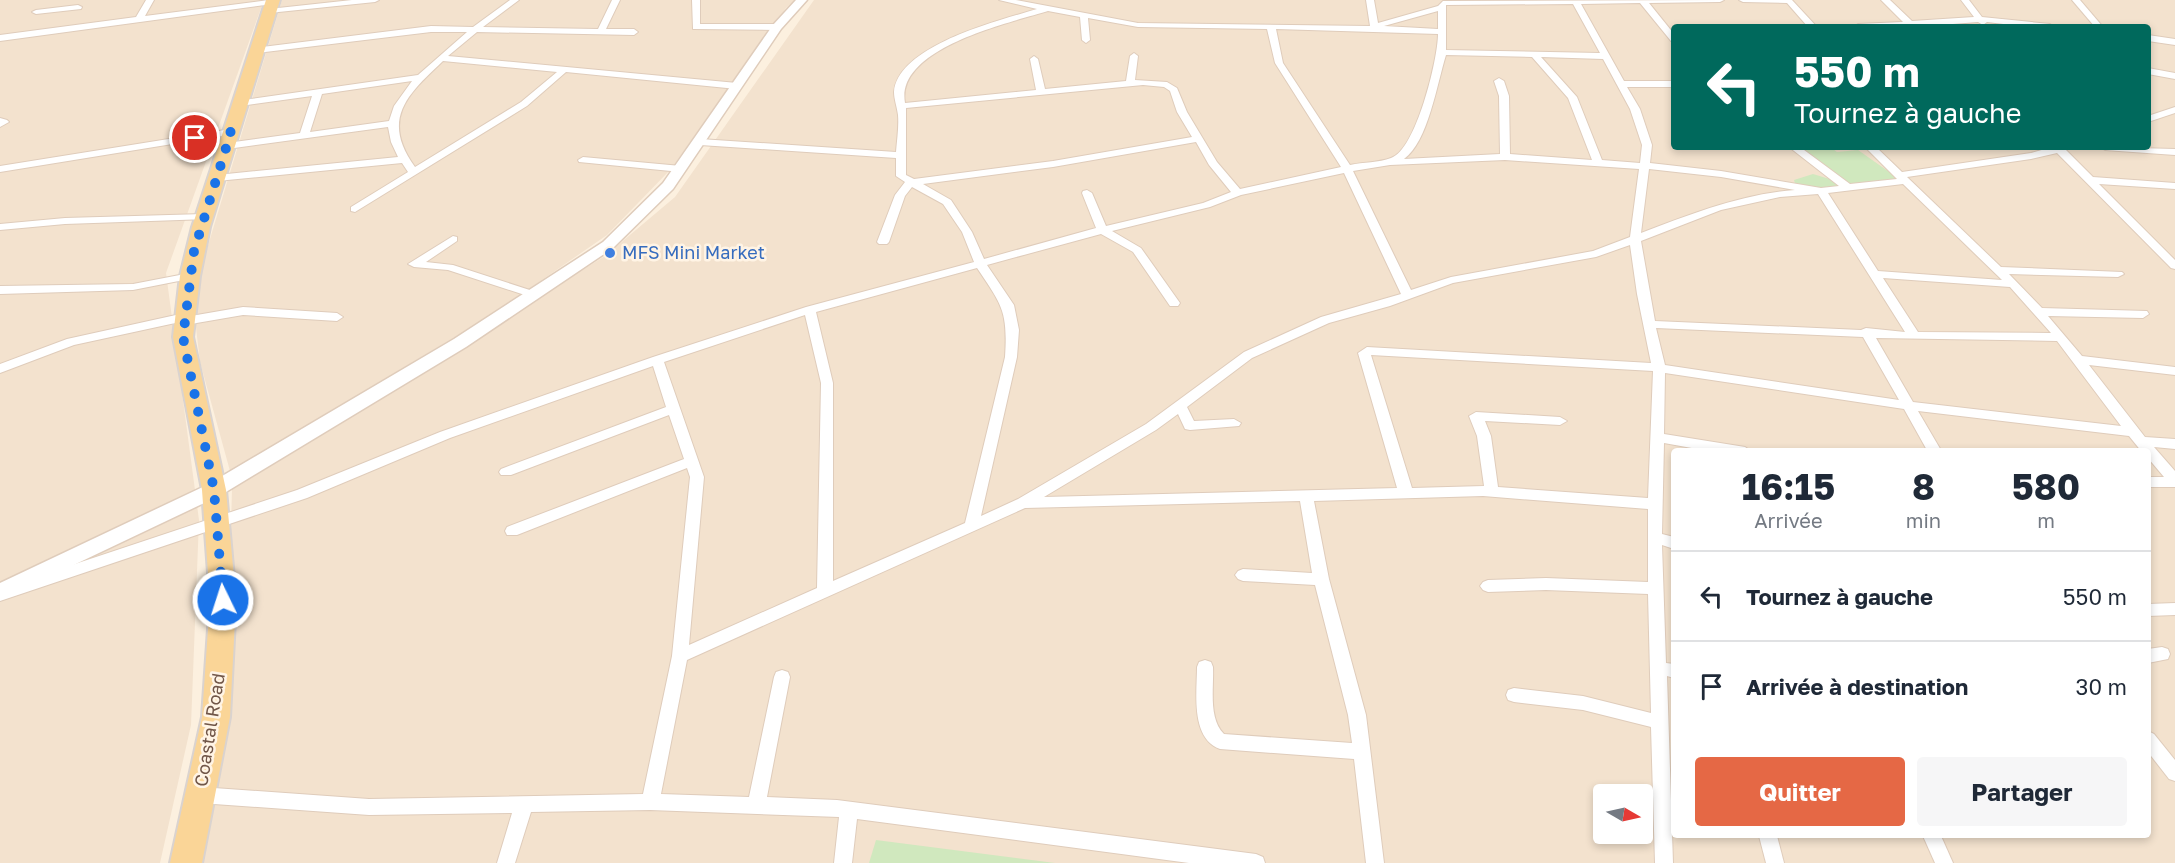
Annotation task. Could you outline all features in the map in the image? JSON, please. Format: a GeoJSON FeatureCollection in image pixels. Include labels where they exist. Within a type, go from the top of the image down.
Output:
{"type":"FeatureCollection","features":[{"type":"Feature","properties":{"kind":"main road","name":"Coastal Road"},"geometry":{"type":"LineString","coordinates":[[186,863],[216,717],[223,600],[219,522],[183,337],[190,276],[204,217],[271,4]]}},
{"type":"Feature","properties":{"kind":"street"},"geometry":{"type":"LineString","coordinates":[[139,20],[150,0]]}},
{"type":"Feature","properties":{"kind":"street"},"geometry":{"type":"LineString","coordinates":[[217,9],[221,0]]}},
{"type":"Feature","properties":{"kind":"street"},"geometry":{"type":"LineString","coordinates":[[0,38],[217,9],[271,4],[375,0]]}},
{"type":"Feature","properties":{"kind":"street"},"geometry":{"type":"LineString","coordinates":[[413,172],[403,160],[393,123],[407,93],[475,28],[515,0]]}},
{"type":"Feature","properties":{"kind":"street"},"geometry":{"type":"LineString","coordinates":[[600,33],[616,0]]}},
{"type":"Feature","properties":{"kind":"street"},"geometry":{"type":"LineString","coordinates":[[696,0],[696,27],[777,27]]}},
{"type":"Feature","properties":{"kind":"street"},"geometry":{"type":"LineString","coordinates":[[0,594],[214,490],[460,343],[608,245],[647,209],[681,169],[777,27],[802,0]]}},
{"type":"Feature","properties":{"kind":"street"},"geometry":{"type":"LineString","coordinates":[[1003,0],[1162,26],[1375,28],[1443,32]]}},
{"type":"Feature","properties":{"kind":"street"},"geometry":{"type":"LineString","coordinates":[[1370,0],[1375,28]]}},
{"type":"Feature","properties":{"kind":"street"},"geometry":{"type":"LineString","coordinates":[[1575,0],[1635,109],[1637,122],[1647,145],[1635,241],[1659,369],[1654,538],[1655,588],[1666,669],[1659,722],[1667,757],[1664,863]]}},
{"type":"Feature","properties":{"kind":"street"},"geometry":{"type":"LineString","coordinates":[[1642,0],[1671,35]]}},
{"type":"Feature","properties":{"kind":"street"},"geometry":{"type":"LineString","coordinates":[[1375,28],[1442,3],[1720,0]]}},
{"type":"Feature","properties":{"kind":"street"},"geometry":{"type":"LineString","coordinates":[[1743,0],[1788,0],[1810,24]]}},
{"type":"Feature","properties":{"kind":"street"},"geometry":{"type":"LineString","coordinates":[[1885,0],[1909,24]]}},
{"type":"Feature","properties":{"kind":"street"},"geometry":{"type":"LineString","coordinates":[[1965,0],[1984,24]]}},
{"type":"Feature","properties":{"kind":"street"},"geometry":{"type":"LineString","coordinates":[[2076,0],[2096,24]]}},
{"type":"Feature","properties":{"kind":"street"},"geometry":{"type":"LineString","coordinates":[[1386,163],[1403,157],[1415,141],[1442,52],[1442,3]]}},
{"type":"Feature","properties":{"kind":"street"},"geometry":{"type":"LineString","coordinates":[[63,30],[81,4]]}},
{"type":"Feature","properties":{"kind":"street"},"geometry":{"type":"LineString","coordinates":[[36,12],[81,4]]}},
{"type":"Feature","properties":{"kind":"street"},"geometry":{"type":"LineString","coordinates":[[972,524],[1011,357],[1013,330],[1008,305],[980,262],[967,232],[947,202],[930,190],[910,183],[901,176],[899,90],[911,69],[929,52],[964,36],[1048,8]]}},
{"type":"Feature","properties":{"kind":"street"},"geometry":{"type":"LineString","coordinates":[[1084,14],[1086,40]]}},
{"type":"Feature","properties":{"kind":"street"},"geometry":{"type":"LineString","coordinates":[[1922,24],[1980,19],[2024,24]]}},
{"type":"Feature","properties":{"kind":"street"},"geometry":{"type":"LineString","coordinates":[[1271,27],[1279,63],[1347,169],[1408,296]]}},
{"type":"Feature","properties":{"kind":"street"},"geometry":{"type":"LineString","coordinates":[[257,50],[407,31],[475,28],[600,33],[634,32]]}},
{"type":"Feature","properties":{"kind":"street"},"geometry":{"type":"LineString","coordinates":[[2151,38],[2175,42]]}},
{"type":"Feature","properties":{"kind":"street"},"geometry":{"type":"LineString","coordinates":[[1442,52],[1607,56]]}},
{"type":"Feature","properties":{"kind":"street"},"geometry":{"type":"LineString","coordinates":[[1534,54],[1572,97],[1598,163]]}},
{"type":"Feature","properties":{"kind":"street"},"geometry":{"type":"LineString","coordinates":[[1130,84],[1134,56]]}},
{"type":"Feature","properties":{"kind":"street"},"geometry":{"type":"LineString","coordinates":[[442,58],[738,86]]}},
{"type":"Feature","properties":{"kind":"street"},"geometry":{"type":"LineString","coordinates":[[1034,59],[1041,93]]}},
{"type":"Feature","properties":{"kind":"street"},"geometry":{"type":"LineString","coordinates":[[355,209],[524,104],[565,69]]}},
{"type":"Feature","properties":{"kind":"street"},"geometry":{"type":"LineString","coordinates":[[2151,72],[2175,76]]}},
{"type":"Feature","properties":{"kind":"street"},"geometry":{"type":"LineString","coordinates":[[240,103],[423,77]]}},
{"type":"Feature","properties":{"kind":"street"},"geometry":{"type":"LineString","coordinates":[[1499,81],[1504,96],[1505,157]]}},
{"type":"Feature","properties":{"kind":"street"},"geometry":{"type":"LineString","coordinates":[[901,106],[1130,84],[1167,85],[1174,90],[1182,112],[1213,163],[1238,193]]}},
{"type":"Feature","properties":{"kind":"street"},"geometry":{"type":"LineString","coordinates":[[1620,84],[1671,84]]}},
{"type":"Feature","properties":{"kind":"street"},"geometry":{"type":"LineString","coordinates":[[304,135],[318,91]]}},
{"type":"Feature","properties":{"kind":"street"},"geometry":{"type":"LineString","coordinates":[[2151,118],[2175,110]]}},
{"type":"Feature","properties":{"kind":"street"},"geometry":{"type":"LineString","coordinates":[[0,169],[229,139],[304,135],[393,123]]}},
{"type":"Feature","properties":{"kind":"street"},"geometry":{"type":"LineString","coordinates":[[883,242],[900,195],[910,183],[1053,164],[1198,139]]}},
{"type":"Feature","properties":{"kind":"street"},"geometry":{"type":"LineString","coordinates":[[700,142],[900,155]]}},
{"type":"Feature","properties":{"kind":"street"},"geometry":{"type":"LineString","coordinates":[[1798,150],[1847,187]]}},
{"type":"Feature","properties":{"kind":"street"},"geometry":{"type":"LineString","coordinates":[[1873,150],[2013,284],[2061,337],[2147,448]]}},
{"type":"Feature","properties":{"kind":"street"},"geometry":{"type":"LineString","coordinates":[[1902,176],[2051,150]]}},
{"type":"Feature","properties":{"kind":"street"},"geometry":{"type":"LineString","coordinates":[[2064,150],[2090,180],[2175,266]]}},
{"type":"Feature","properties":{"kind":"street"},"geometry":{"type":"LineString","coordinates":[[2147,150],[2175,152]]}},
{"type":"Feature","properties":{"kind":"street"},"geometry":{"type":"LineString","coordinates":[[0,594],[302,494],[445,435],[657,360],[810,310],[980,262],[1206,205],[1238,193],[1347,169],[1386,163],[1505,157],[1645,166],[1721,174],[1821,191],[1914,336]]}},
{"type":"Feature","properties":{"kind":"street"},"geometry":{"type":"LineString","coordinates":[[217,178],[403,160]]}},
{"type":"Feature","properties":{"kind":"street"},"geometry":{"type":"LineString","coordinates":[[583,160],[681,169]]}},
{"type":"Feature","properties":{"kind":"street"},"geometry":{"type":"LineString","coordinates":[[680,656],[1023,503],[1151,427],[1248,355],[1325,320],[1408,296],[1451,280],[1556,262],[1635,241],[1718,207],[1780,194],[1902,181],[1902,176]]}},
{"type":"Feature","properties":{"kind":"street"},"geometry":{"type":"LineString","coordinates":[[2090,180],[2175,186]]}},
{"type":"Feature","properties":{"kind":"street"},"geometry":{"type":"LineString","coordinates":[[1087,194],[1102,230],[1137,250],[1174,303]]}},
{"type":"Feature","properties":{"kind":"street"},"geometry":{"type":"LineString","coordinates":[[0,227],[65,221],[204,217]]}},
{"type":"Feature","properties":{"kind":"street"},"geometry":{"type":"LineString","coordinates":[[453,239],[414,264],[449,267],[535,295]]}},
{"type":"Feature","properties":{"kind":"street"},"geometry":{"type":"LineString","coordinates":[[2162,254],[2175,254]]}},
{"type":"Feature","properties":{"kind":"street"},"geometry":{"type":"LineString","coordinates":[[2000,270],[2118,274]]}},
{"type":"Feature","properties":{"kind":"street"},"geometry":{"type":"LineString","coordinates":[[1875,274],[2013,284]]}},
{"type":"Feature","properties":{"kind":"street"},"geometry":{"type":"LineString","coordinates":[[0,290],[132,287],[190,276]]}},
{"type":"Feature","properties":{"kind":"street"},"geometry":{"type":"LineString","coordinates":[[810,310],[827,383],[825,591]]}},
{"type":"Feature","properties":{"kind":"street"},"geometry":{"type":"LineString","coordinates":[[0,369],[71,342],[185,319],[243,311],[338,317]]}},
{"type":"Feature","properties":{"kind":"street"},"geometry":{"type":"LineString","coordinates":[[2038,312],[2143,314]]}},
{"type":"Feature","properties":{"kind":"street"},"geometry":{"type":"LineString","coordinates":[[1650,324],[1866,332],[1914,336],[2061,337]]}},
{"type":"Feature","properties":{"kind":"street"},"geometry":{"type":"LineString","coordinates":[[1866,332],[1933,448]]}},
{"type":"Feature","properties":{"kind":"street"},"geometry":{"type":"LineString","coordinates":[[1406,493],[1365,352],[1569,361],[1659,369],[1910,406],[2137,436],[2175,444]]}},
{"type":"Feature","properties":{"kind":"street"},"geometry":{"type":"LineString","coordinates":[[650,802],[680,656],[697,477],[657,360]]}},
{"type":"Feature","properties":{"kind":"street"},"geometry":{"type":"LineString","coordinates":[[2079,360],[2175,370]]}},
{"type":"Feature","properties":{"kind":"street"},"geometry":{"type":"LineString","coordinates":[[1180,405],[1190,426],[1234,423]]}},
{"type":"Feature","properties":{"kind":"street"},"geometry":{"type":"LineString","coordinates":[[506,472],[673,409]]}},
{"type":"Feature","properties":{"kind":"street"},"geometry":{"type":"LineString","coordinates":[[1492,492],[1484,436],[1476,416],[1560,421]]}},
{"type":"Feature","properties":{"kind":"street"},"geometry":{"type":"LineString","coordinates":[[1656,437],[1721,448]]}},
{"type":"Feature","properties":{"kind":"street"},"geometry":{"type":"LineString","coordinates":[[2151,453],[2175,481]]}},
{"type":"Feature","properties":{"kind":"street"},"geometry":{"type":"LineString","coordinates":[[512,531],[691,461]]}},
{"type":"Feature","properties":{"kind":"street"},"geometry":{"type":"LineString","coordinates":[[2151,482],[2175,481]]}},
{"type":"Feature","properties":{"kind":"street"},"geometry":{"type":"LineString","coordinates":[[1023,503],[1492,492],[1654,504]]}},
{"type":"Feature","properties":{"kind":"street"},"geometry":{"type":"LineString","coordinates":[[1306,496],[1321,579],[1357,715],[1375,863]]}},
{"type":"Feature","properties":{"kind":"street"},"geometry":{"type":"LineString","coordinates":[[1654,538],[1671,542]]}},
{"type":"Feature","properties":{"kind":"street"},"geometry":{"type":"LineString","coordinates":[[1243,575],[1321,579]]}},
{"type":"Feature","properties":{"kind":"street"},"geometry":{"type":"LineString","coordinates":[[1488,586],[1546,584],[1655,588]]}},
{"type":"Feature","properties":{"kind":"street"},"geometry":{"type":"LineString","coordinates":[[2151,610],[2175,609]]}},
{"type":"Feature","properties":{"kind":"street"},"geometry":{"type":"LineString","coordinates":[[1205,667],[1206,723],[1210,734],[1220,741],[1363,752]]}},
{"type":"Feature","properties":{"kind":"street"},"geometry":{"type":"LineString","coordinates":[[756,806],[782,676]]}},
{"type":"Feature","properties":{"kind":"street"},"geometry":{"type":"LineString","coordinates":[[1514,695],[1583,703],[1659,722]]}},
{"type":"Feature","properties":{"kind":"street"},"geometry":{"type":"LineString","coordinates":[[2151,743],[2175,773]]}},
{"type":"Feature","properties":{"kind":"street"},"geometry":{"type":"LineString","coordinates":[[200,795],[369,807],[650,802],[849,810],[1256,863]]}},
{"type":"Feature","properties":{"kind":"street"},"geometry":{"type":"LineString","coordinates":[[506,863],[524,804]]}},
{"type":"Feature","properties":{"kind":"street"},"geometry":{"type":"LineString","coordinates":[[843,863],[849,810]]}},
{"type":"Feature","properties":{"kind":"street"},"geometry":{"type":"LineString","coordinates":[[1769,838],[1775,863]]}},
{"type":"Feature","properties":{"kind":"street"},"geometry":{"type":"LineString","coordinates":[[1933,838],[1944,863]]}},
{"type":"Feature","properties":{"kind":"shaded area"},"geometry":{"type":"Polygon","coordinates":[[[0,0],[264,0],[166,273],[199,520],[191,725],[160,863],[0,863],[0,0]]]}},
{"type":"Feature","properties":{"kind":"shaded area"},"geometry":{"type":"Polygon","coordinates":[[[282,0],[795,0],[786,8],[671,169],[607,235],[490,316],[230,471],[200,362],[195,319],[197,282],[282,0]]]}},
{"type":"Feature","properties":{"kind":"shaded area"},"geometry":{"type":"Polygon","coordinates":[[[814,0],[2175,0],[2175,863],[200,863],[225,747],[232,489],[605,256],[675,197],[814,0]]]}},
{"type":"Feature","properties":{"kind":"green space"},"geometry":{"type":"Polygon","coordinates":[[[1801,150],[1834,150],[1837,152],[1858,150],[1902,181],[1821,191],[1796,187],[1794,180],[1813,174],[1833,180],[1801,150]]]}},
{"type":"Feature","properties":{"kind":"green space"},"geometry":{"type":"Polygon","coordinates":[[[876,840],[1055,863],[869,863],[876,840]]]}},
{"type":"Feature","properties":{"kind":"place","name":"MFS Mini Market"},"geometry":{"type":"Point","coordinates":[610,253]}},
{"type":"Feature","properties":{"kind":"route"},"geometry":{"type":"LineString","coordinates":[[195,138],[231,132],[194,251],[183,337],[219,522],[223,600]]}}]}
